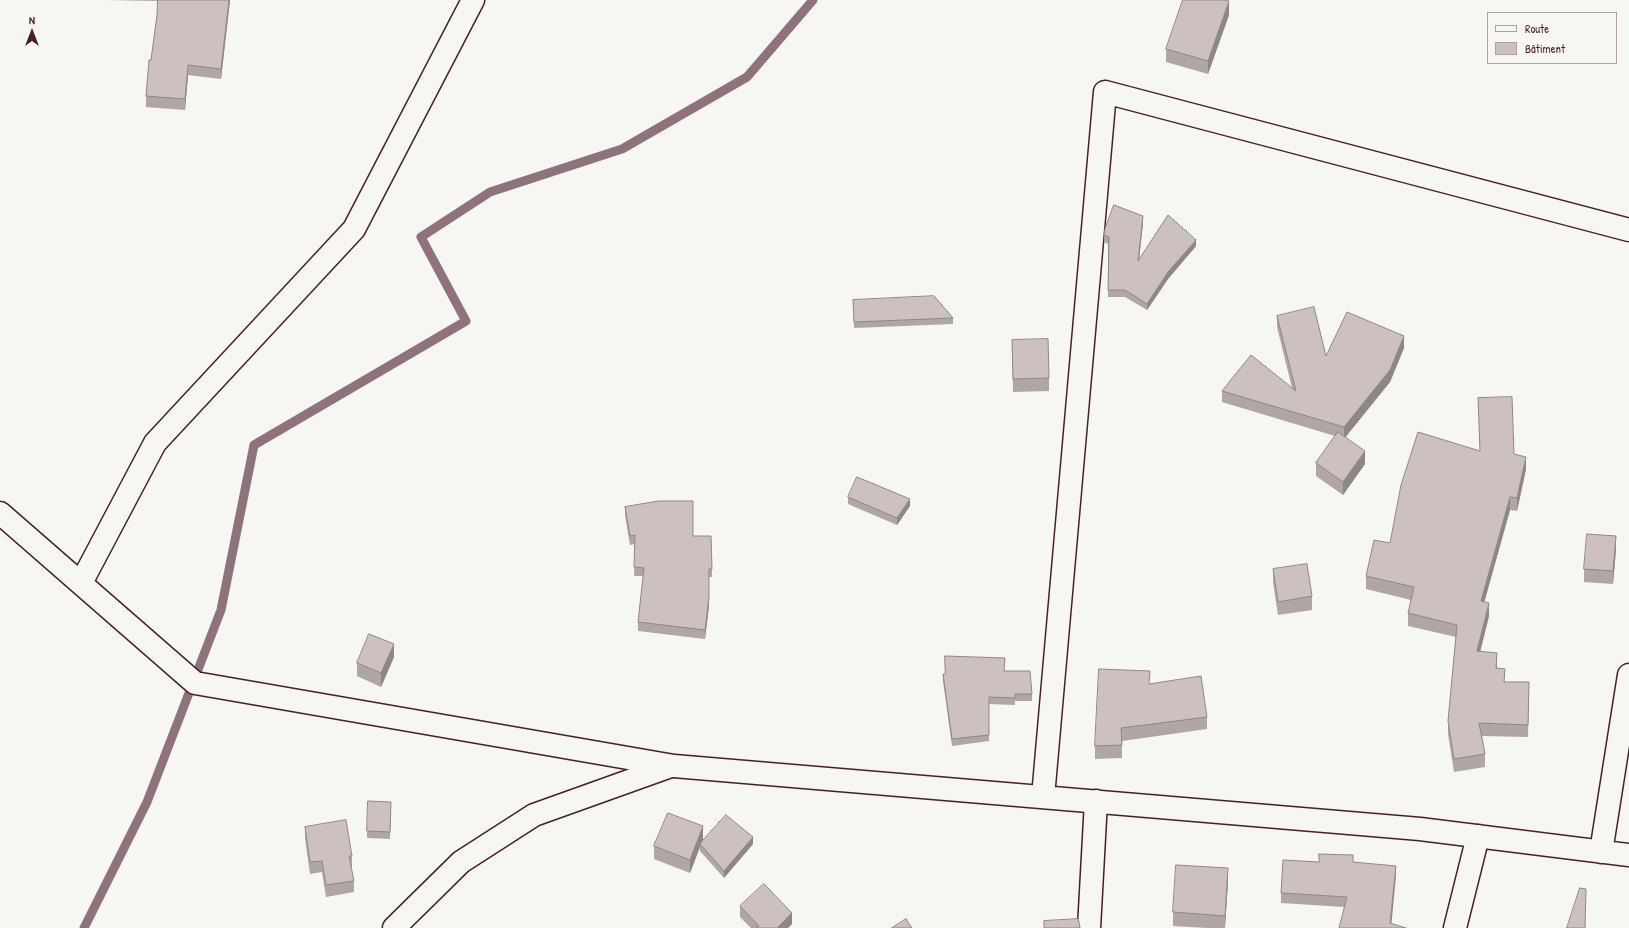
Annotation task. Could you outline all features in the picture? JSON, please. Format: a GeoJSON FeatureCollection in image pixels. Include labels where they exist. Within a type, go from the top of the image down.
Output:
{"type":"FeatureCollection","features":[{"type":"Feature","properties":{"kind":"street"},"geometry":{"type":"LineString","coordinates":[[82,583],[155,443],[354,229],[473,0]]}},
{"type":"Feature","properties":{"kind":"street"},"geometry":{"type":"LineString","coordinates":[[1043,797],[1105,92],[1629,230]]}},
{"type":"Feature","properties":{"kind":"street"},"geometry":{"type":"LineString","coordinates":[[0,513],[196,683],[674,766],[1420,829],[1629,855]]}},
{"type":"Feature","properties":{"kind":"street"},"geometry":{"type":"LineString","coordinates":[[1600,852],[1629,675]]}},
{"type":"Feature","properties":{"kind":"street"},"geometry":{"type":"LineString","coordinates":[[394,928],[461,862],[534,815],[674,766]]}},
{"type":"Feature","properties":{"kind":"street"},"geometry":{"type":"LineString","coordinates":[[1089,928],[1096,802]]}},
{"type":"Feature","properties":{"kind":"street"},"geometry":{"type":"LineString","coordinates":[[1455,928],[1478,836]]}},
{"type":"Feature","properties":{"kind":"building"},"geometry":{"type":"Polygon","coordinates":[[[158,0],[229,0],[221,69],[188,65],[185,99],[146,96],[149,60],[151,60],[158,0]]]}},
{"type":"Feature","properties":{"kind":"building"},"geometry":{"type":"Polygon","coordinates":[[[1183,0],[1229,1],[1208,61],[1166,49],[1183,0]]]}},
{"type":"Feature","properties":{"kind":"building"},"geometry":{"type":"Polygon","coordinates":[[[1114,205],[1143,216],[1138,261],[1168,215],[1196,240],[1168,272],[1147,304],[1125,290],[1108,290],[1109,237],[1104,235],[1114,205]]]}},
{"type":"Feature","properties":{"kind":"building"},"geometry":{"type":"Polygon","coordinates":[[[934,296],[953,318],[854,322],[853,300],[934,296]]]}},
{"type":"Feature","properties":{"kind":"building"},"geometry":{"type":"Polygon","coordinates":[[[1314,307],[1326,356],[1347,312],[1404,336],[1390,370],[1344,427],[1222,391],[1251,355],[1296,391],[1277,316],[1314,307]]]}},
{"type":"Feature","properties":{"kind":"building"},"geometry":{"type":"Polygon","coordinates":[[[1048,339],[1049,378],[1013,379],[1012,340],[1048,339]]]}},
{"type":"Feature","properties":{"kind":"building"},"geometry":{"type":"Polygon","coordinates":[[[1512,397],[1514,454],[1526,457],[1517,498],[1510,497],[1481,601],[1489,603],[1477,651],[1497,653],[1496,668],[1505,669],[1504,682],[1529,682],[1528,725],[1479,723],[1485,754],[1454,759],[1448,721],[1457,625],[1408,613],[1414,587],[1366,576],[1374,540],[1390,543],[1401,485],[1418,432],[1480,451],[1478,398],[1512,397]]]}},
{"type":"Feature","properties":{"kind":"building"},"geometry":{"type":"Polygon","coordinates":[[[1338,432],[1365,451],[1343,482],[1316,463],[1338,432]]]}},
{"type":"Feature","properties":{"kind":"building"},"geometry":{"type":"Polygon","coordinates":[[[857,477],[910,499],[897,518],[848,497],[857,477]]]}},
{"type":"Feature","properties":{"kind":"building"},"geometry":{"type":"Polygon","coordinates":[[[659,501],[693,501],[693,536],[711,536],[712,569],[709,569],[709,597],[705,630],[638,622],[644,568],[634,567],[635,535],[630,536],[625,507],[659,501]]]}},
{"type":"Feature","properties":{"kind":"building"},"geometry":{"type":"Polygon","coordinates":[[[1587,534],[1616,536],[1613,571],[1584,569],[1587,534]]]}},
{"type":"Feature","properties":{"kind":"building"},"geometry":{"type":"Polygon","coordinates":[[[1307,564],[1312,596],[1278,602],[1273,569],[1307,564]]]}},
{"type":"Feature","properties":{"kind":"building"},"geometry":{"type":"Polygon","coordinates":[[[369,634],[394,644],[381,673],[357,663],[369,634]]]}},
{"type":"Feature","properties":{"kind":"building"},"geometry":{"type":"Polygon","coordinates":[[[945,656],[1005,658],[1004,671],[1030,671],[1032,694],[1015,694],[1015,698],[989,697],[989,735],[952,739],[943,674],[945,674],[945,656]]]}},
{"type":"Feature","properties":{"kind":"building"},"geometry":{"type":"Polygon","coordinates":[[[1099,669],[1150,671],[1149,684],[1201,676],[1207,717],[1121,728],[1122,745],[1095,746],[1099,669]]]}},
{"type":"Feature","properties":{"kind":"building"},"geometry":{"type":"Polygon","coordinates":[[[368,801],[391,802],[390,832],[367,831],[368,801]]]}},
{"type":"Feature","properties":{"kind":"building"},"geometry":{"type":"Polygon","coordinates":[[[668,813],[703,826],[690,860],[654,846],[668,813]]]}},
{"type":"Feature","properties":{"kind":"building"},"geometry":{"type":"Polygon","coordinates":[[[726,815],[753,837],[724,871],[700,844],[726,815]]]}},
{"type":"Feature","properties":{"kind":"building"},"geometry":{"type":"Polygon","coordinates":[[[346,820],[352,856],[349,856],[354,881],[326,885],[322,861],[310,862],[305,827],[346,820]]]}},
{"type":"Feature","properties":{"kind":"building"},"geometry":{"type":"Polygon","coordinates":[[[1319,854],[1353,855],[1353,862],[1396,866],[1390,923],[1406,928],[1339,928],[1347,897],[1281,893],[1283,860],[1319,862],[1319,854]]]}},
{"type":"Feature","properties":{"kind":"building"},"geometry":{"type":"Polygon","coordinates":[[[1176,865],[1228,868],[1225,916],[1173,912],[1176,865]]]}},
{"type":"Feature","properties":{"kind":"building"},"geometry":{"type":"Polygon","coordinates":[[[764,884],[792,913],[778,927],[779,928],[756,928],[759,926],[740,906],[764,884]]]}},
{"type":"Feature","properties":{"kind":"building"},"geometry":{"type":"Polygon","coordinates":[[[1580,888],[1586,889],[1585,928],[1567,928],[1580,888]]]}},
{"type":"Feature","properties":{"kind":"building"},"geometry":{"type":"Polygon","coordinates":[[[906,919],[912,928],[892,928],[906,919]]]}},
{"type":"Feature","properties":{"kind":"building"},"geometry":{"type":"Polygon","coordinates":[[[1078,919],[1080,928],[1044,928],[1044,921],[1078,919]]]}},
{"type":"Feature","properties":{"kind":"waterway"},"geometry":{"type":"LineString","coordinates":[[84,928],[147,802],[221,610],[254,445],[466,321],[421,237],[490,192],[622,149],[747,77],[813,0]]}}]}
